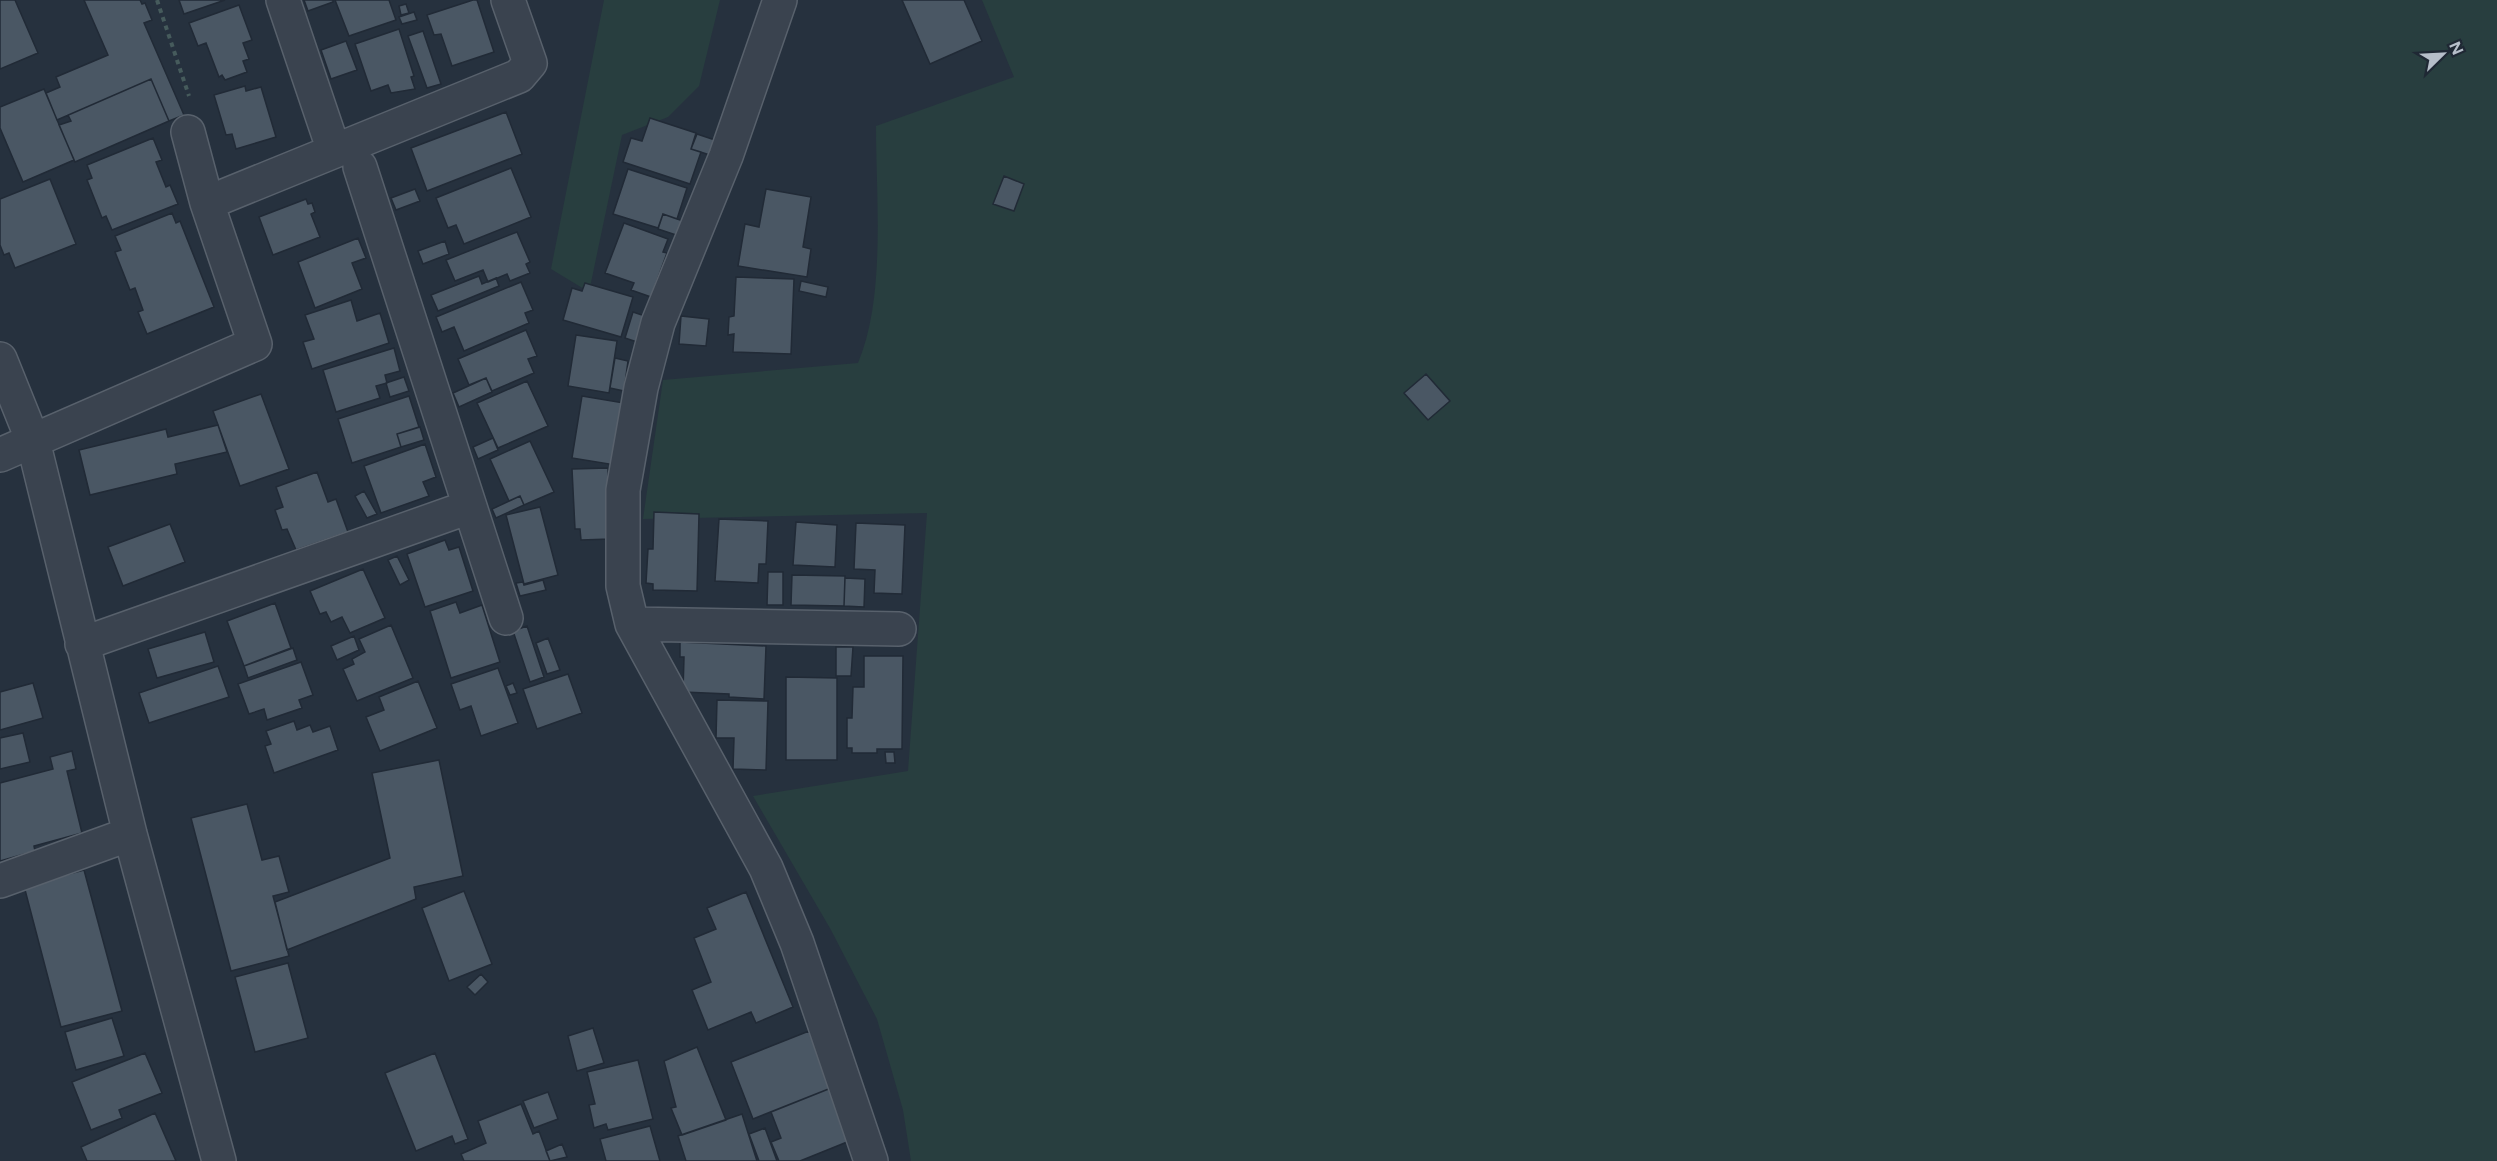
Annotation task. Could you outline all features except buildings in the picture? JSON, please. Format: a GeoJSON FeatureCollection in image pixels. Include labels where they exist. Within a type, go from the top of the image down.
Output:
{"type":"FeatureCollection","features":[{"type":"Feature","properties":{"kind":"street"},"geometry":{"type":"LineString","coordinates":[[283,0],[347,159],[470,507],[506,618]]}},
{"type":"Feature","properties":{"kind":"street"},"geometry":{"type":"LineString","coordinates":[[207,203],[347,159],[519,76],[530,63],[508,0]]}},
{"type":"Feature","properties":{"kind":"street"},"geometry":{"type":"LineString","coordinates":[[780,0],[726,156],[658,323],[641,388],[623,490],[623,586],[632,624],[765,868],[797,943],[864,1159]]}},
{"type":"Feature","properties":{"kind":"street"},"geometry":{"type":"LineString","coordinates":[[0,455],[255,345],[207,203],[188,132]]}},
{"type":"Feature","properties":{"kind":"street"},"geometry":{"type":"LineString","coordinates":[[0,359],[33,441],[130,834],[219,1161]]}},
{"type":"Feature","properties":{"kind":"street"},"geometry":{"type":"LineString","coordinates":[[82,644],[470,507]]}},
{"type":"Feature","properties":{"kind":"street"},"geometry":{"type":"LineString","coordinates":[[632,624],[899,629]]}},
{"type":"Feature","properties":{"kind":"street"},"geometry":{"type":"LineString","coordinates":[[0,881],[130,834]]}},
{"type":"Feature","properties":{"kind":"path"},"geometry":{"type":"LineString","coordinates":[[157,0],[195,112],[188,132]]}},
{"type":"Feature","properties":{"kind":"green space"},"geometry":{"type":"Polygon","coordinates":[[[604,0],[720,0],[699,86],[668,117],[622,135],[589,292],[551,269],[604,0]]]}},
{"type":"Feature","properties":{"kind":"green space"},"geometry":{"type":"Polygon","coordinates":[[[982,0],[2497,0],[2497,1161],[911,1161],[903,1110],[877,1019],[831,930],[753,796],[908,771],[927,513],[643,519],[663,380],[858,363],[867,337],[876,278],[878,215],[876,126],[1014,77],[982,0]]]}}]}
